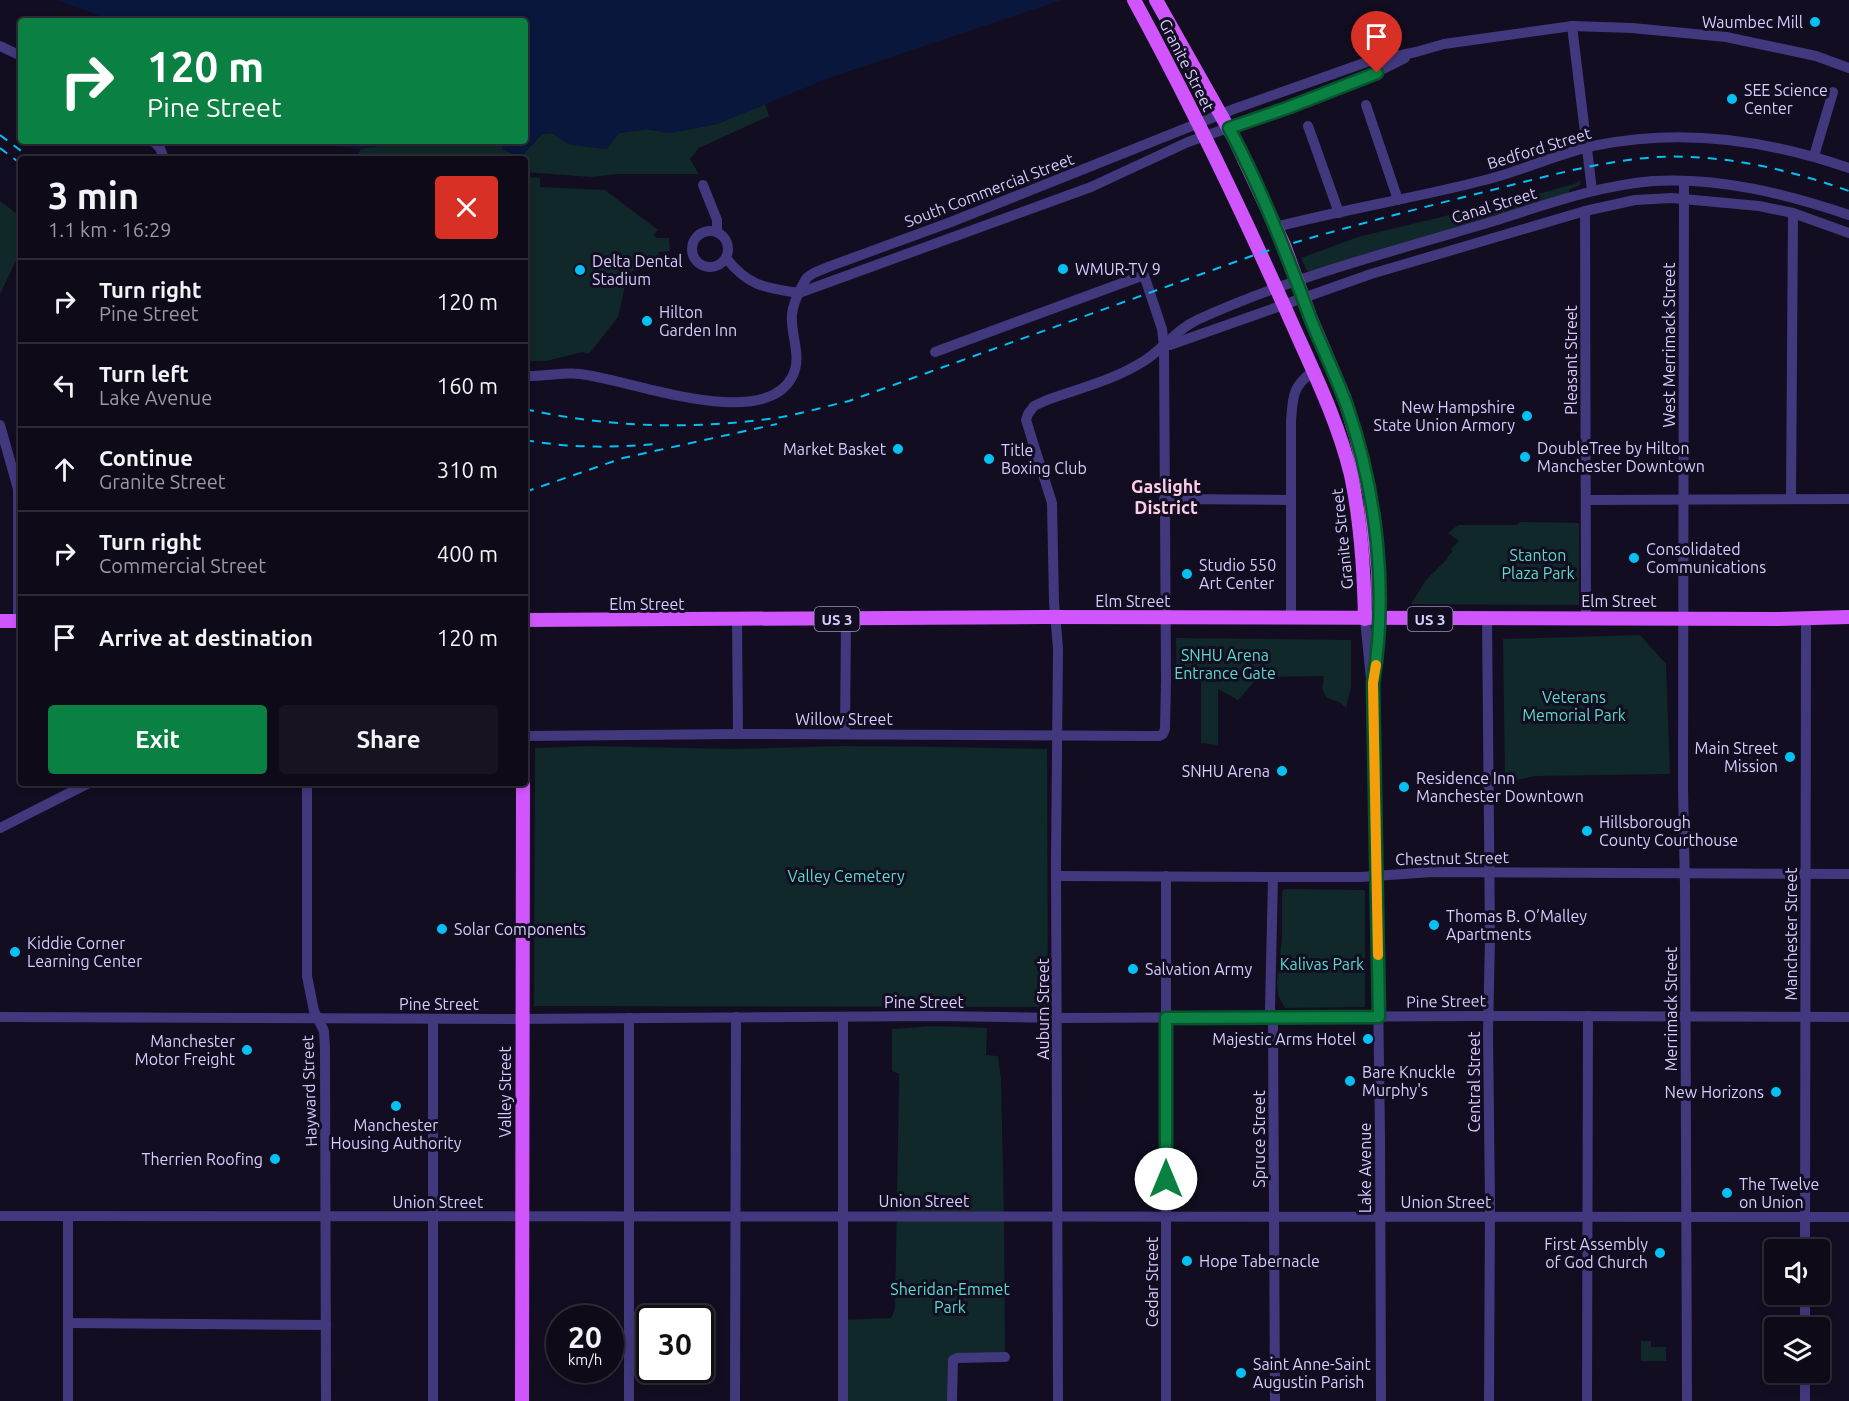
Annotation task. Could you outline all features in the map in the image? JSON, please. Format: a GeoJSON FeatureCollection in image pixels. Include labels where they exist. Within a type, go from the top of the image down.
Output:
{"type":"FeatureCollection","features":[{"type":"Feature","properties":{"kind":"main road","name":"Granite Street"},"geometry":{"type":"LineString","coordinates":[[1134,0],[1205,136],[1333,416],[1350,474],[1372,619]]}},
{"type":"Feature","properties":{"kind":"main road","name":"Granite Street"},"geometry":{"type":"LineString","coordinates":[[1156,0],[1229,128],[1276,227],[1344,397],[1363,464],[1374,524],[1372,619]]}},
{"type":"Feature","properties":{"kind":"main road","name":"Elm Street"},"geometry":{"type":"LineString","coordinates":[[528,620],[1806,619],[1849,617]]}},
{"type":"Feature","properties":{"kind":"main road"},"geometry":{"type":"LineString","coordinates":[[0,621],[18,621]]}},
{"type":"Feature","properties":{"kind":"main road","name":"Valley Street"},"geometry":{"type":"LineString","coordinates":[[522,1401],[523,786]]}},
{"type":"Feature","properties":{"kind":"street"},"geometry":{"type":"LineString","coordinates":[[1572,26],[1592,190]]}},
{"type":"Feature","properties":{"kind":"street"},"geometry":{"type":"LineString","coordinates":[[1416,52],[1455,42],[1572,26],[1726,37],[1806,54],[1849,68]]}},
{"type":"Feature","properties":{"kind":"street"},"geometry":{"type":"LineString","coordinates":[[0,46],[18,55]]}},
{"type":"Feature","properties":{"kind":"street","name":"South Commercial Street"},"geometry":{"type":"LineString","coordinates":[[799,292],[807,277],[828,267],[973,213],[1198,122],[1367,62],[1416,52]]}},
{"type":"Feature","properties":{"kind":"street","name":"South Commercial Street"},"geometry":{"type":"LineString","coordinates":[[799,292],[1091,187],[1160,154],[1205,136],[1351,85],[1416,52]]}},
{"type":"Feature","properties":{"kind":"street"},"geometry":{"type":"LineString","coordinates":[[1814,156],[1833,92]]}},
{"type":"Feature","properties":{"kind":"street"},"geometry":{"type":"LineString","coordinates":[[1366,105],[1398,200]]}},
{"type":"Feature","properties":{"kind":"street"},"geometry":{"type":"LineString","coordinates":[[1308,126],[1339,213]]}},
{"type":"Feature","properties":{"kind":"street","name":"Bedford Street"},"geometry":{"type":"LineString","coordinates":[[1276,227],[1485,180],[1588,147],[1652,138],[1690,137],[1739,141],[1814,156],[1849,168]]}},
{"type":"Feature","properties":{"kind":"street","name":"Canal Street"},"geometry":{"type":"LineString","coordinates":[[1028,414],[1034,406],[1047,400],[1129,370],[1164,346],[1194,321],[1233,304],[1298,281],[1592,190],[1653,181],[1684,181],[1764,191],[1849,215]]}},
{"type":"Feature","properties":{"kind":"street","name":"West Merrimack Street"},"geometry":{"type":"LineString","coordinates":[[1684,181],[1684,618]]}},
{"type":"Feature","properties":{"kind":"street"},"geometry":{"type":"LineString","coordinates":[[703,184],[717,220],[717,232],[727,243],[728,253],[722,262],[712,267],[701,264],[694,256],[693,246],[697,236],[706,231],[717,232]]}},
{"type":"Feature","properties":{"kind":"street","name":"Canal Street"},"geometry":{"type":"LineString","coordinates":[[1164,346],[1371,273],[1585,211],[1635,200],[1684,199],[1759,206],[1793,213],[1849,233]]}},
{"type":"Feature","properties":{"kind":"street","name":"Pleasant Street"},"geometry":{"type":"LineString","coordinates":[[1585,211],[1586,618]]}},
{"type":"Feature","properties":{"kind":"street"},"geometry":{"type":"LineString","coordinates":[[1791,499],[1793,213]]}},
{"type":"Feature","properties":{"kind":"street"},"geometry":{"type":"LineString","coordinates":[[528,376],[581,374],[695,399],[746,402],[765,399],[781,392],[795,372],[796,354],[792,314],[799,292],[766,288],[754,284],[726,258]]}},
{"type":"Feature","properties":{"kind":"street"},"geometry":{"type":"LineString","coordinates":[[935,352],[1144,275],[1162,329],[1164,346],[1165,618]]}},
{"type":"Feature","properties":{"kind":"street"},"geometry":{"type":"LineString","coordinates":[[1291,619],[1290,500],[1293,393],[1304,378],[1312,372]]}},
{"type":"Feature","properties":{"kind":"street","name":"Auburn Street"},"geometry":{"type":"LineString","coordinates":[[1028,414],[1026,420],[1030,435],[1052,503],[1058,648],[1056,876],[1058,1401]]}},
{"type":"Feature","properties":{"kind":"street"},"geometry":{"type":"LineString","coordinates":[[0,425],[18,489]]}},
{"type":"Feature","properties":{"kind":"street"},"geometry":{"type":"LineString","coordinates":[[1164,499],[1290,500]]}},
{"type":"Feature","properties":{"kind":"street"},"geometry":{"type":"LineString","coordinates":[[1586,500],[1849,499]]}},
{"type":"Feature","properties":{"kind":"street","name":"Willow Street"},"geometry":{"type":"LineString","coordinates":[[528,736],[738,734],[1158,736],[1163,734],[1165,729],[1165,618]]}},
{"type":"Feature","properties":{"kind":"street","name":"Central Street"},"geometry":{"type":"LineString","coordinates":[[1487,618],[1490,938],[1488,1016],[1489,1401]]}},
{"type":"Feature","properties":{"kind":"street","name":"Merrimack Street"},"geometry":{"type":"LineString","coordinates":[[1684,618],[1687,1401]]}},
{"type":"Feature","properties":{"kind":"street"},"geometry":{"type":"LineString","coordinates":[[845,735],[846,619]]}},
{"type":"Feature","properties":{"kind":"street","name":"Lake Avenue"},"geometry":{"type":"LineString","coordinates":[[1372,619],[1378,655],[1373,683],[1379,1017],[1381,1401]]}},
{"type":"Feature","properties":{"kind":"street","name":"Manchester Street"},"geometry":{"type":"LineString","coordinates":[[1805,1239],[1806,619]]}},
{"type":"Feature","properties":{"kind":"street"},"geometry":{"type":"LineString","coordinates":[[737,620],[738,734]]}},
{"type":"Feature","properties":{"kind":"street"},"geometry":{"type":"LineString","coordinates":[[0,828],[83,786]]}},
{"type":"Feature","properties":{"kind":"street","name":"Hayward Street"},"geometry":{"type":"LineString","coordinates":[[307,786],[307,976],[318,1019],[324,1031],[325,1057],[326,1401]]}},
{"type":"Feature","properties":{"kind":"street","name":"Chestnut Street"},"geometry":{"type":"LineString","coordinates":[[1056,876],[1273,877],[1432,872],[1849,874]]}},
{"type":"Feature","properties":{"kind":"street","name":"Cedar Street"},"geometry":{"type":"LineString","coordinates":[[1166,876],[1167,1401]]}},
{"type":"Feature","properties":{"kind":"street","name":"Spruce Street"},"geometry":{"type":"LineString","coordinates":[[1273,877],[1275,1401]]}},
{"type":"Feature","properties":{"kind":"street"},"geometry":{"type":"LineString","coordinates":[[1587,1401],[1588,1016]]}},
{"type":"Feature","properties":{"kind":"street","name":"Pine Street"},"geometry":{"type":"LineString","coordinates":[[0,1017],[318,1019],[1849,1017]]}},
{"type":"Feature","properties":{"kind":"street"},"geometry":{"type":"LineString","coordinates":[[735,1401],[736,1017]]}},
{"type":"Feature","properties":{"kind":"street"},"geometry":{"type":"LineString","coordinates":[[843,1017],[843,1401]]}},
{"type":"Feature","properties":{"kind":"street"},"geometry":{"type":"LineString","coordinates":[[629,1018],[629,1401]]}},
{"type":"Feature","properties":{"kind":"street"},"geometry":{"type":"LineString","coordinates":[[433,1401],[434,1019]]}},
{"type":"Feature","properties":{"kind":"street","name":"Union Street"},"geometry":{"type":"LineString","coordinates":[[0,1216],[1849,1217]]}},
{"type":"Feature","properties":{"kind":"street"},"geometry":{"type":"LineString","coordinates":[[68,1216],[68,1401]]}},
{"type":"Feature","properties":{"kind":"street"},"geometry":{"type":"LineString","coordinates":[[68,1323],[326,1325]]}},
{"type":"Feature","properties":{"kind":"street"},"geometry":{"type":"LineString","coordinates":[[952,1401],[953,1360],[1005,1357]]}},
{"type":"Feature","properties":{"kind":"street"},"geometry":{"type":"LineString","coordinates":[[1805,1383],[1805,1401]]}},
{"type":"Feature","properties":{"kind":"green space"},"geometry":{"type":"Polygon","coordinates":[[[765,104],[769,116],[699,148],[690,159],[699,174],[618,174],[591,177],[528,172],[528,156],[521,156],[542,134],[551,133],[571,145],[619,133],[647,129],[669,133],[717,124],[765,104]]]}},
{"type":"Feature","properties":{"kind":"green space"},"geometry":{"type":"Polygon","coordinates":[[[388,144],[502,144],[502,149],[518,156],[357,156],[361,149],[388,144]]]}},
{"type":"Feature","properties":{"kind":"green space","name":"Delta Dental Stadium"},"geometry":{"type":"Polygon","coordinates":[[[528,177],[540,178],[540,187],[605,190],[658,230],[653,235],[657,238],[669,238],[670,251],[658,252],[660,256],[641,263],[642,267],[628,273],[618,317],[589,354],[583,352],[546,361],[528,361],[528,177]]]}},
{"type":"Feature","properties":{"kind":"green space"},"geometry":{"type":"Polygon","coordinates":[[[1581,180],[1580,185],[1569,190],[1569,193],[1311,271],[1307,271],[1301,258],[1358,237],[1545,192],[1581,180]]]}},
{"type":"Feature","properties":{"kind":"green space"},"geometry":{"type":"Polygon","coordinates":[[[0,201],[18,215],[18,256],[0,294],[0,201]]]}},
{"type":"Feature","properties":{"kind":"green space","name":"Stanton Plaza Park"},"geometry":{"type":"Polygon","coordinates":[[[1520,522],[1579,523],[1579,605],[1411,604],[1426,580],[1448,558],[1453,551],[1451,549],[1459,541],[1448,533],[1458,525],[1517,525],[1520,522]]]}},
{"type":"Feature","properties":{"kind":"green space","name":"Veterans Memorial Park"},"geometry":{"type":"Polygon","coordinates":[[[1640,635],[1666,664],[1670,774],[1535,776],[1505,783],[1503,639],[1640,635]]]}},
{"type":"Feature","properties":{"kind":"green space","name":"SNHU Arena Entrance Gate"},"geometry":{"type":"Polygon","coordinates":[[[1176,638],[1351,640],[1351,687],[1346,708],[1339,702],[1327,698],[1322,689],[1324,676],[1250,677],[1254,682],[1238,700],[1218,689],[1218,745],[1201,743],[1201,681],[1177,680],[1176,638]]]}},
{"type":"Feature","properties":{"kind":"green space","name":"Valley Cemetery"},"geometry":{"type":"Polygon","coordinates":[[[589,746],[735,749],[843,746],[1047,749],[1048,1007],[534,1006],[535,748],[589,746]]]}},
{"type":"Feature","properties":{"kind":"green space","name":"Kalivas Park"},"geometry":{"type":"Polygon","coordinates":[[[1283,890],[1365,891],[1365,1007],[1285,1008],[1278,995],[1277,982],[1282,939],[1282,895],[1283,890]]]}},
{"type":"Feature","properties":{"kind":"green space","name":"Sheridan-Emmet Park"},"geometry":{"type":"Polygon","coordinates":[[[934,1026],[987,1028],[986,1055],[998,1056],[1001,1079],[1005,1357],[957,1358],[952,1401],[843,1401],[843,1320],[889,1318],[892,1317],[895,1308],[899,1074],[892,1071],[892,1029],[934,1026]]]}},
{"type":"Feature","properties":{"kind":"green space"},"geometry":{"type":"Polygon","coordinates":[[[1641,1341],[1651,1341],[1651,1347],[1666,1347],[1666,1361],[1641,1361],[1641,1341]]]}},
{"type":"Feature","properties":{"kind":"water"},"geometry":{"type":"Polygon","coordinates":[[[56,0],[1062,0],[829,78],[717,124],[669,133],[647,129],[619,133],[607,149],[571,145],[551,133],[542,134],[521,156],[502,149],[502,144],[528,144],[528,18],[107,18],[56,0]]]}},
{"type":"Feature","properties":{"kind":"water"},"geometry":{"type":"Polygon","coordinates":[[[318,144],[388,144],[361,149],[318,144]]]}},
{"type":"Feature","properties":{"kind":"railway"},"geometry":{"type":"LineString","coordinates":[[0,135],[28,156]]}},
{"type":"Feature","properties":{"kind":"railway"},"geometry":{"type":"LineString","coordinates":[[0,148],[18,162]]}},
{"type":"Feature","properties":{"kind":"railway"},"geometry":{"type":"LineString","coordinates":[[528,410],[589,420],[653,425],[718,424],[799,414],[849,401],[1260,253],[1431,205],[1614,162],[1657,157],[1731,161],[1803,176],[1849,191]]}},
{"type":"Feature","properties":{"kind":"railway"},"geometry":{"type":"LineString","coordinates":[[528,491],[623,458],[777,424]]}},
{"type":"Feature","properties":{"kind":"railway"},"geometry":{"type":"LineString","coordinates":[[528,440],[558,445],[590,446],[656,444]]}},
{"type":"Feature","properties":{"kind":"slow traffic"},"geometry":{"type":"LineString","coordinates":[[1376,665],[1373,683],[1378,955]]}},
{"type":"Feature","properties":{"kind":"place","name":"Waumbec Mill"},"geometry":{"type":"Point","coordinates":[1815,22]}},
{"type":"Feature","properties":{"kind":"place","name":"SEE Science Center"},"geometry":{"type":"Point","coordinates":[1732,99]}},
{"type":"Feature","properties":{"kind":"place","name":"WMUR-TV 9"},"geometry":{"type":"Point","coordinates":[1063,269]}},
{"type":"Feature","properties":{"kind":"place","name":"Delta Dental Stadium"},"geometry":{"type":"Point","coordinates":[580,270]}},
{"type":"Feature","properties":{"kind":"place","name":"Hilton Garden Inn"},"geometry":{"type":"Point","coordinates":[647,321]}},
{"type":"Feature","properties":{"kind":"place","name":"New Hampshire State Union Armory"},"geometry":{"type":"Point","coordinates":[1527,416]}},
{"type":"Feature","properties":{"kind":"place","name":"Market Basket"},"geometry":{"type":"Point","coordinates":[898,449]}},
{"type":"Feature","properties":{"kind":"place","name":"DoubleTree by Hilton Manchester Downtown"},"geometry":{"type":"Point","coordinates":[1525,457]}},
{"type":"Feature","properties":{"kind":"place","name":"Title Boxing Club"},"geometry":{"type":"Point","coordinates":[989,459]}},
{"type":"Feature","properties":{"kind":"place","name":"Consolidated Communications"},"geometry":{"type":"Point","coordinates":[1634,558]}},
{"type":"Feature","properties":{"kind":"place","name":"Studio 550 Art Center"},"geometry":{"type":"Point","coordinates":[1187,574]}},
{"type":"Feature","properties":{"kind":"place","name":"Main Street Mission"},"geometry":{"type":"Point","coordinates":[1790,757]}},
{"type":"Feature","properties":{"kind":"place","name":"SNHU Arena"},"geometry":{"type":"Point","coordinates":[1282,771]}},
{"type":"Feature","properties":{"kind":"place","name":"Residence Inn Manchester Downtown"},"geometry":{"type":"Point","coordinates":[1404,787]}},
{"type":"Feature","properties":{"kind":"place","name":"Hillsborough County Courthouse"},"geometry":{"type":"Point","coordinates":[1587,831]}},
{"type":"Feature","properties":{"kind":"place","name":"Thomas B. O’Malley Apartments"},"geometry":{"type":"Point","coordinates":[1434,925]}},
{"type":"Feature","properties":{"kind":"place","name":"Solar Components"},"geometry":{"type":"Point","coordinates":[442,929]}},
{"type":"Feature","properties":{"kind":"place","name":"Kiddie Corner Learning Center"},"geometry":{"type":"Point","coordinates":[15,952]}},
{"type":"Feature","properties":{"kind":"place","name":"Salvation Army"},"geometry":{"type":"Point","coordinates":[1133,969]}},
{"type":"Feature","properties":{"kind":"place","name":"Majestic Arms Hotel"},"geometry":{"type":"Point","coordinates":[1368,1039]}},
{"type":"Feature","properties":{"kind":"place","name":"Manchester Motor Freight"},"geometry":{"type":"Point","coordinates":[247,1050]}},
{"type":"Feature","properties":{"kind":"place","name":"Bare Knuckle Murphy's"},"geometry":{"type":"Point","coordinates":[1350,1081]}},
{"type":"Feature","properties":{"kind":"place","name":"New Horizons"},"geometry":{"type":"Point","coordinates":[1776,1092]}},
{"type":"Feature","properties":{"kind":"place","name":"Manchester Housing Authority"},"geometry":{"type":"Point","coordinates":[396,1106]}},
{"type":"Feature","properties":{"kind":"place","name":"Therrien Roofing"},"geometry":{"type":"Point","coordinates":[275,1159]}},
{"type":"Feature","properties":{"kind":"place","name":"The Twelve on Union"},"geometry":{"type":"Point","coordinates":[1727,1193]}},
{"type":"Feature","properties":{"kind":"place","name":"First Assembly of God Church"},"geometry":{"type":"Point","coordinates":[1660,1253]}},
{"type":"Feature","properties":{"kind":"place","name":"Hope Tabernacle"},"geometry":{"type":"Point","coordinates":[1187,1261]}},
{"type":"Feature","properties":{"kind":"place","name":"Saint Anne-Saint Augustin Parish"},"geometry":{"type":"Point","coordinates":[1241,1373]}},
{"type":"Feature","properties":{"kind":"district","name":"Gaslight District"},"geometry":{"type":"Point","coordinates":[1166,496]}},
{"type":"Feature","properties":{"kind":"route"},"geometry":{"type":"LineString","coordinates":[[1166,1179],[1166,1018],[1379,1017],[1373,683],[1378,655],[1379,599],[1370,496],[1344,397],[1311,319],[1284,245],[1229,128],[1351,85],[1377,73]]}}]}
